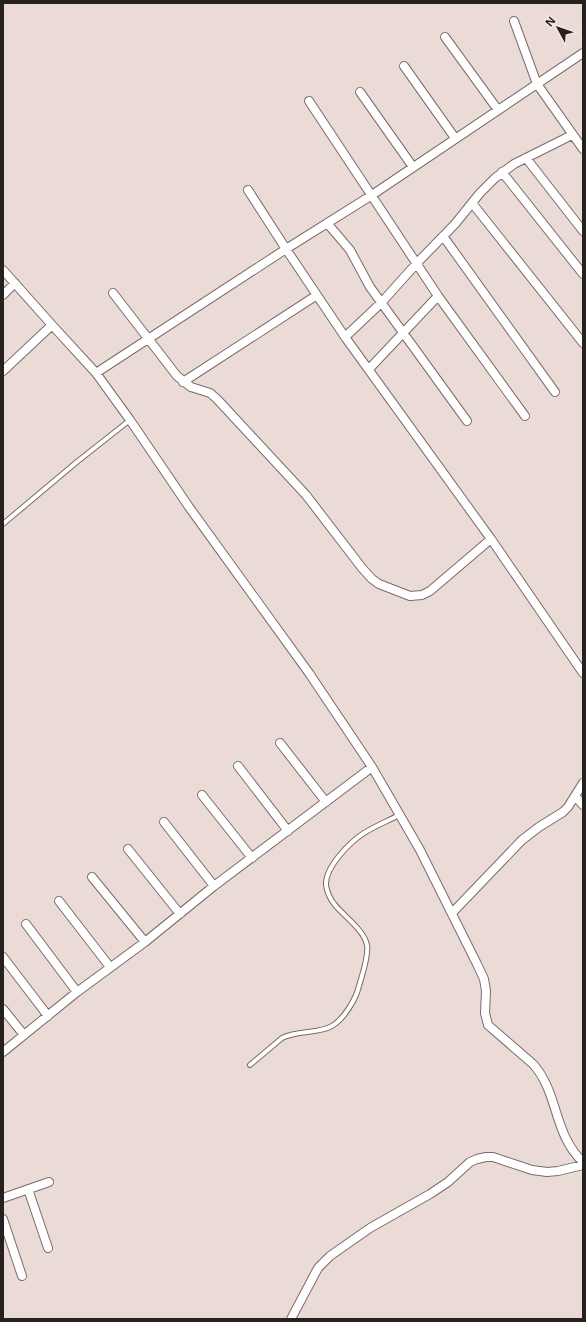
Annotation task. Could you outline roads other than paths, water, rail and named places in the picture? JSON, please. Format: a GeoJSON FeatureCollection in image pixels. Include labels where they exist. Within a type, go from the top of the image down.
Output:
{"type":"FeatureCollection","features":[{"type":"Feature","properties":{"kind":"street"},"geometry":{"type":"LineString","coordinates":[[514,21],[537,84],[572,135],[582,145]]}},
{"type":"Feature","properties":{"kind":"street"},"geometry":{"type":"LineString","coordinates":[[445,36],[498,110]]}},
{"type":"Feature","properties":{"kind":"street"},"geometry":{"type":"LineString","coordinates":[[96,373],[286,249],[372,195],[583,53]]}},
{"type":"Feature","properties":{"kind":"street"},"geometry":{"type":"LineString","coordinates":[[404,66],[455,138]]}},
{"type":"Feature","properties":{"kind":"street"},"geometry":{"type":"LineString","coordinates":[[360,92],[413,167]]}},
{"type":"Feature","properties":{"kind":"street"},"geometry":{"type":"LineString","coordinates":[[309,101],[438,296],[525,416]]}},
{"type":"Feature","properties":{"kind":"street"},"geometry":{"type":"LineString","coordinates":[[345,337],[382,303],[502,172],[572,135]]}},
{"type":"Feature","properties":{"kind":"street"},"geometry":{"type":"LineString","coordinates":[[526,158],[583,231]]}},
{"type":"Feature","properties":{"kind":"street"},"geometry":{"type":"LineString","coordinates":[[502,172],[582,272]]}},
{"type":"Feature","properties":{"kind":"street"},"geometry":{"type":"LineString","coordinates":[[248,190],[345,337],[491,539],[583,673]]}},
{"type":"Feature","properties":{"kind":"street"},"geometry":{"type":"LineString","coordinates":[[472,203],[583,343]]}},
{"type":"Feature","properties":{"kind":"street"},"geometry":{"type":"LineString","coordinates":[[327,223],[350,250],[366,280],[468,421]]}},
{"type":"Feature","properties":{"kind":"street"},"geometry":{"type":"LineString","coordinates":[[443,236],[555,392]]}},
{"type":"Feature","properties":{"kind":"street"},"geometry":{"type":"LineString","coordinates":[[3,270],[96,373],[189,507],[309,673],[372,767],[420,850],[484,979],[486,991],[485,1013],[488,1025],[533,1064],[543,1077],[564,1136],[583,1164],[558,1171],[548,1172],[532,1170],[486,1157],[470,1162],[448,1182],[370,1228],[330,1256],[318,1268],[291,1319]]}},
{"type":"Feature","properties":{"kind":"street"},"geometry":{"type":"LineString","coordinates":[[3,295],[14,283]]}},
{"type":"Feature","properties":{"kind":"street"},"geometry":{"type":"LineString","coordinates":[[113,293],[177,376],[191,387],[210,393],[217,399],[306,495],[362,568],[379,584],[410,596],[422,595],[430,591],[491,539]]}},
{"type":"Feature","properties":{"kind":"street"},"geometry":{"type":"LineString","coordinates":[[183,382],[317,295]]}},
{"type":"Feature","properties":{"kind":"street"},"geometry":{"type":"LineString","coordinates":[[369,369],[438,296]]}},
{"type":"Feature","properties":{"kind":"street"},"geometry":{"type":"LineString","coordinates":[[3,371],[52,326]]}},
{"type":"Feature","properties":{"kind":"street"},"geometry":{"type":"LineString","coordinates":[[280,743],[326,802]]}},
{"type":"Feature","properties":{"kind":"street"},"geometry":{"type":"LineString","coordinates":[[238,766],[288,831]]}},
{"type":"Feature","properties":{"kind":"street"},"geometry":{"type":"LineString","coordinates":[[3,1052],[77,992],[145,942],[214,886],[372,767]]}},
{"type":"Feature","properties":{"kind":"street"},"geometry":{"type":"LineString","coordinates":[[452,913],[522,840],[539,827],[564,812],[583,783]]}},
{"type":"Feature","properties":{"kind":"street"},"geometry":{"type":"LineString","coordinates":[[202,795],[252,858]]}},
{"type":"Feature","properties":{"kind":"street"},"geometry":{"type":"LineString","coordinates":[[575,796],[583,806]]}},
{"type":"Feature","properties":{"kind":"street"},"geometry":{"type":"LineString","coordinates":[[164,822],[214,886]]}},
{"type":"Feature","properties":{"kind":"street"},"geometry":{"type":"LineString","coordinates":[[128,849],[180,914]]}},
{"type":"Feature","properties":{"kind":"street"},"geometry":{"type":"LineString","coordinates":[[92,877],[145,942]]}},
{"type":"Feature","properties":{"kind":"street"},"geometry":{"type":"LineString","coordinates":[[59,901],[110,967]]}},
{"type":"Feature","properties":{"kind":"street"},"geometry":{"type":"LineString","coordinates":[[26,924],[77,992]]}},
{"type":"Feature","properties":{"kind":"street"},"geometry":{"type":"LineString","coordinates":[[3,957],[48,1016]]}},
{"type":"Feature","properties":{"kind":"street"},"geometry":{"type":"LineString","coordinates":[[3,1009],[24,1035]]}},
{"type":"Feature","properties":{"kind":"street"},"geometry":{"type":"LineString","coordinates":[[3,1198],[48,1182]]}},
{"type":"Feature","properties":{"kind":"street"},"geometry":{"type":"LineString","coordinates":[[28,1189],[48,1248]]}},
{"type":"Feature","properties":{"kind":"street"},"geometry":{"type":"LineString","coordinates":[[3,1219],[22,1276]]}},
{"type":"Feature","properties":{"kind":"lane"},"geometry":{"type":"LineString","coordinates":[[3,524],[78,461],[130,420]]}},
{"type":"Feature","properties":{"kind":"lane"},"geometry":{"type":"LineString","coordinates":[[250,1065],[282,1038],[288,1035],[331,1027],[337,1023],[348,1009],[358,991],[367,953],[367,945],[364,937],[335,904],[330,896],[326,885],[328,876],[335,861],[346,848],[364,833],[399,815]]}}]}
